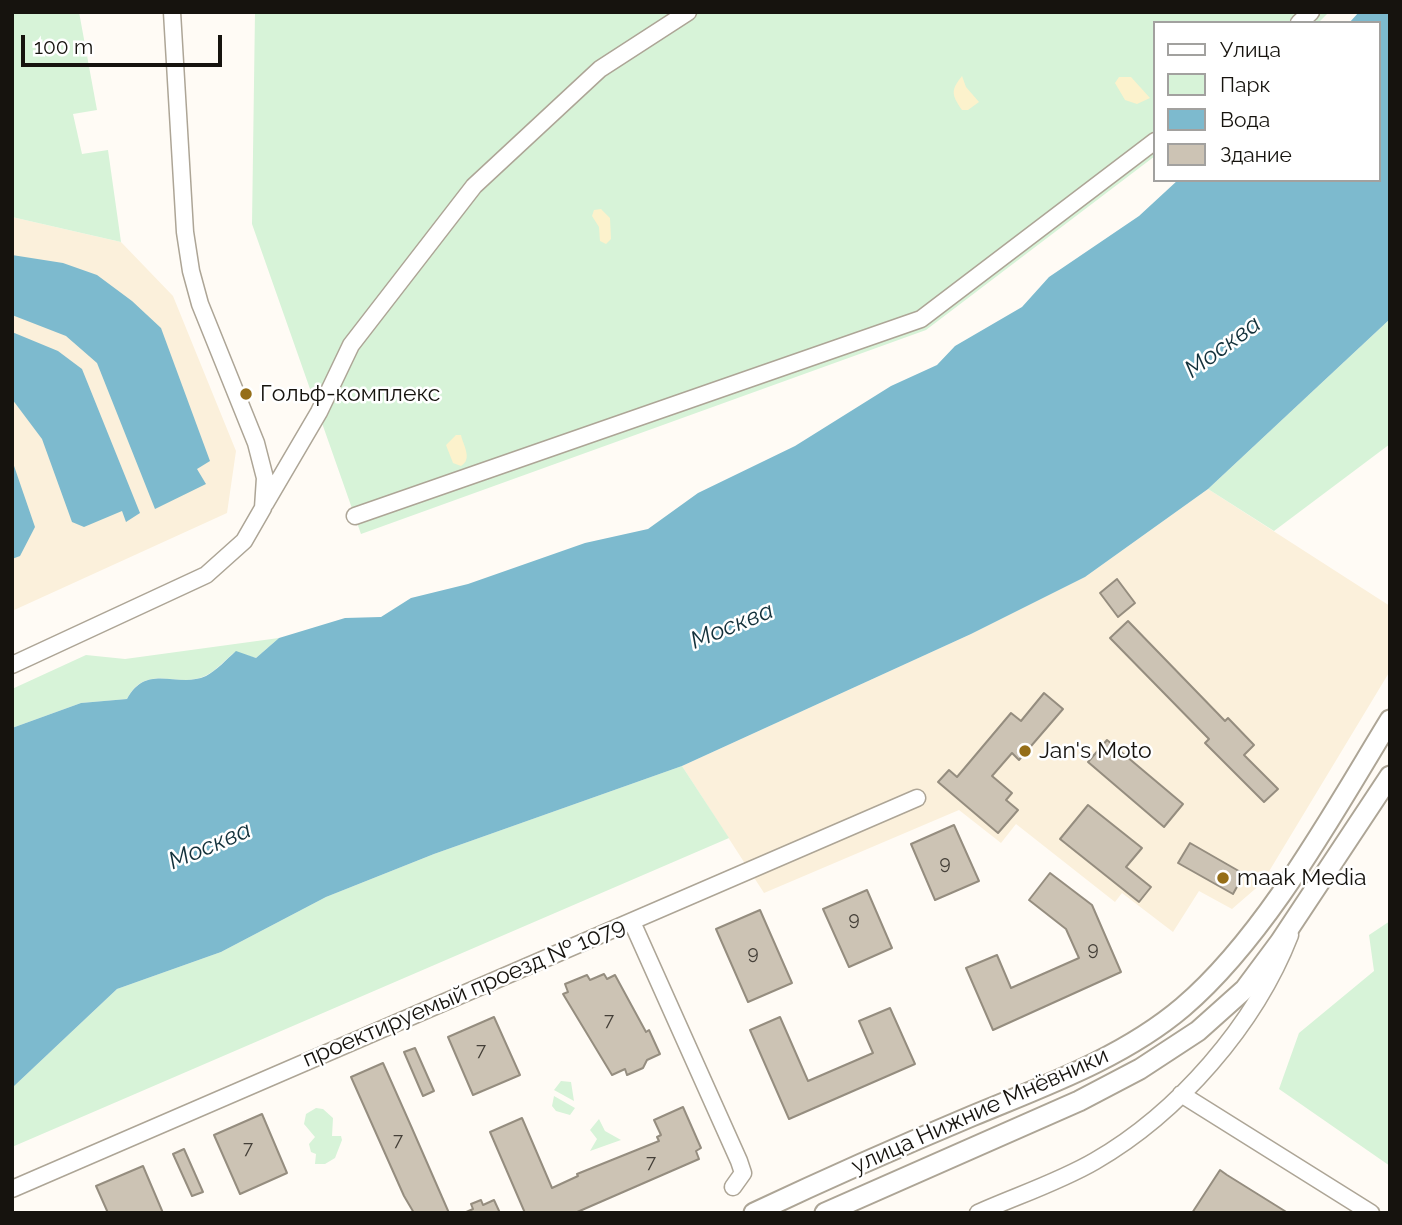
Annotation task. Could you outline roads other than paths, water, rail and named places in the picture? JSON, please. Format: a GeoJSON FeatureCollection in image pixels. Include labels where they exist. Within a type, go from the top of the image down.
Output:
{"type":"FeatureCollection","features":[{"type":"Feature","properties":{"kind":"main road","name":"улица Нижние Мнёвники"},"geometry":{"type":"LineString","coordinates":[[754,1213],[863,1162],[1074,1073],[1130,1043],[1183,1008],[1253,933],[1334,811],[1390,720]]}},
{"type":"Feature","properties":{"kind":"main road","name":"улица Нижние Мнёвники"},"geometry":{"type":"LineString","coordinates":[[825,1213],[1079,1101],[1140,1069],[1227,1008],[1245,989],[1297,918],[1390,776]]}},
{"type":"Feature","properties":{"kind":"street"},"geometry":{"type":"LineString","coordinates":[[172,12],[185,232],[191,271],[200,304],[256,443],[265,478],[263,508]]}},
{"type":"Feature","properties":{"kind":"street"},"geometry":{"type":"LineString","coordinates":[[12,665],[206,575],[229,556],[244,541],[319,412],[351,345],[474,186],[600,69],[688,12]]}},
{"type":"Feature","properties":{"kind":"street"},"geometry":{"type":"LineString","coordinates":[[355,516],[921,318],[1154,142]]}},
{"type":"Feature","properties":{"kind":"street"},"geometry":{"type":"LineString","coordinates":[[229,556],[253,549]]}},
{"type":"Feature","properties":{"kind":"street","name":"проектируемый проезд № 1079"},"geometry":{"type":"LineString","coordinates":[[12,1189],[916,798]]}},
{"type":"Feature","properties":{"kind":"street"},"geometry":{"type":"LineString","coordinates":[[978,1213],[1094,1162],[1151,1124],[1181,1094],[1244,1019],[1274,976],[1297,918]]}},
{"type":"Feature","properties":{"kind":"street"},"geometry":{"type":"LineString","coordinates":[[632,922],[739,1161],[743,1173],[733,1187]]}},
{"type":"Feature","properties":{"kind":"street"},"geometry":{"type":"LineString","coordinates":[[1181,1094],[1371,1213]]}},
{"type":"Feature","properties":{"kind":"water","name":"Москва"},"geometry":{"type":"Polygon","coordinates":[[[1359,12],[1390,12],[1390,319],[1208,489],[1085,577],[971,634],[682,766],[434,854],[326,897],[221,952],[117,989],[12,1088],[12,728],[81,703],[127,699],[135,688],[153,679],[184,680],[206,676],[236,651],[256,658],[279,638],[345,618],[381,617],[411,598],[468,584],[585,543],[648,529],[698,493],[795,446],[891,386],[937,365],[955,346],[1022,307],[1049,277],[1139,216],[1176,182],[1381,182],[1381,21],[1351,21],[1359,12]]]}},
{"type":"Feature","properties":{"kind":"water"},"geometry":{"type":"Polygon","coordinates":[[[12,255],[63,263],[97,275],[132,301],[161,328],[210,461],[197,469],[206,484],[155,509],[97,363],[66,336],[12,315],[12,255]]]}},
{"type":"Feature","properties":{"kind":"water"},"geometry":{"type":"Polygon","coordinates":[[[12,332],[58,351],[82,369],[140,513],[126,522],[122,511],[84,527],[72,522],[42,439],[12,399],[12,332]]]}},
{"type":"Feature","properties":{"kind":"water"},"geometry":{"type":"Polygon","coordinates":[[[12,460],[35,527],[20,556],[12,559],[12,460]]]}},
{"type":"Feature","properties":{"kind":"place","name":"Гольф-комплекс"},"geometry":{"type":"Point","coordinates":[246,394]}},
{"type":"Feature","properties":{"kind":"place","name":"Jan's Moto"},"geometry":{"type":"Point","coordinates":[1025,751]}},
{"type":"Feature","properties":{"kind":"place","name":"maak Media"},"geometry":{"type":"Point","coordinates":[1223,878]}}]}
